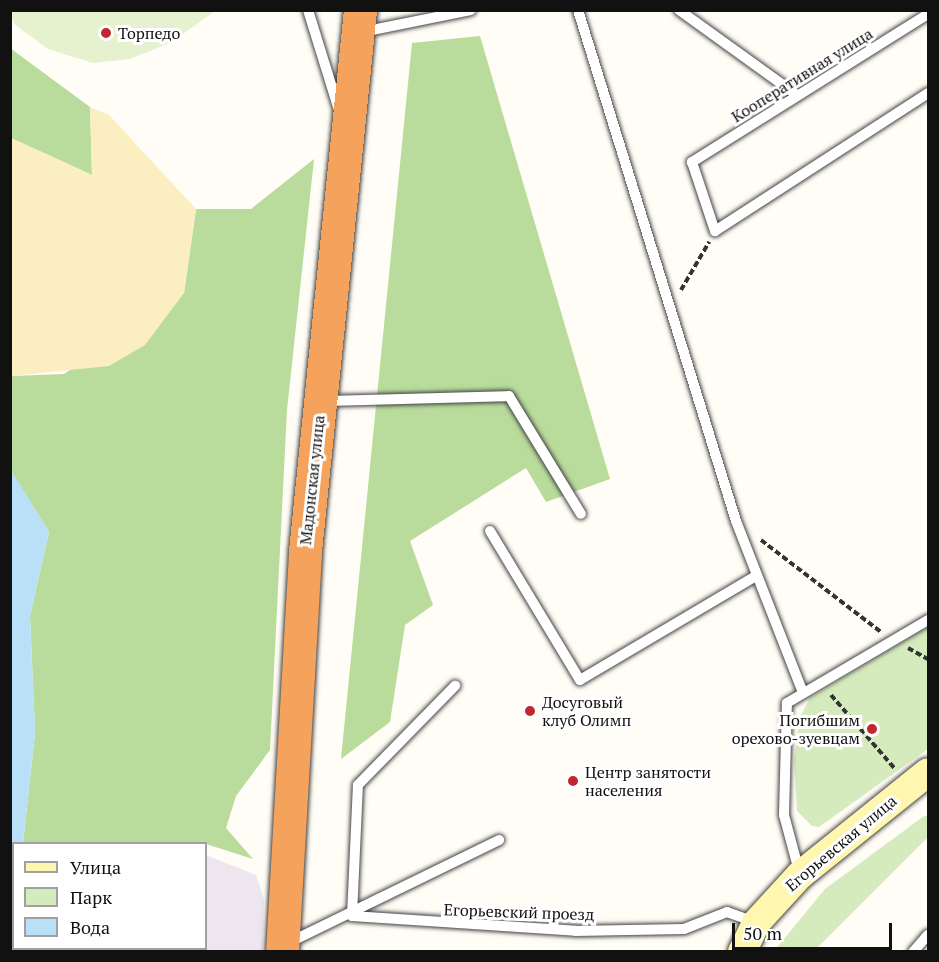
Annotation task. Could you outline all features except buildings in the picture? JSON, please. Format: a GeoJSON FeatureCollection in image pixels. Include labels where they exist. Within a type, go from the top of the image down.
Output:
{"type":"FeatureCollection","features":[{"type":"Feature","properties":{"kind":"highway","name":"Мадонская улица"},"geometry":{"type":"LineString","coordinates":[[282,948],[293,706],[320,401],[360,21]]}},
{"type":"Feature","properties":{"kind":"main road","name":"Егорьевская улица"},"geometry":{"type":"LineString","coordinates":[[742,951],[756,922],[800,875],[919,780]]}},
{"type":"Feature","properties":{"kind":"lane"},"geometry":{"type":"LineString","coordinates":[[308,10],[347,135]]}},
{"type":"Feature","properties":{"kind":"lane"},"geometry":{"type":"LineString","coordinates":[[360,21],[471,10]]}},
{"type":"Feature","properties":{"kind":"lane"},"geometry":{"type":"LineString","coordinates":[[578,10],[668,313],[736,521],[802,690]]}},
{"type":"Feature","properties":{"kind":"lane"},"geometry":{"type":"LineString","coordinates":[[679,10],[797,95]]}},
{"type":"Feature","properties":{"kind":"lane","name":"Кооперативная улица"},"geometry":{"type":"LineString","coordinates":[[715,231],[692,162],[928,14]]}},
{"type":"Feature","properties":{"kind":"lane"},"geometry":{"type":"LineString","coordinates":[[715,231],[928,93]]}},
{"type":"Feature","properties":{"kind":"lane"},"geometry":{"type":"LineString","coordinates":[[320,401],[509,396],[581,514]]}},
{"type":"Feature","properties":{"kind":"lane"},"geometry":{"type":"LineString","coordinates":[[490,531],[580,680],[756,576]]}},
{"type":"Feature","properties":{"kind":"lane"},"geometry":{"type":"LineString","coordinates":[[800,875],[784,815],[788,703],[802,690],[928,620]]}},
{"type":"Feature","properties":{"kind":"lane"},"geometry":{"type":"LineString","coordinates":[[455,686],[358,785],[352,916],[499,840]]}},
{"type":"Feature","properties":{"kind":"lane","name":"Егорьевский проезд"},"geometry":{"type":"LineString","coordinates":[[282,948],[352,916],[575,931],[684,928],[728,912],[756,922]]}},
{"type":"Feature","properties":{"kind":"lane"},"geometry":{"type":"LineString","coordinates":[[914,951],[928,935]]}},
{"type":"Feature","properties":{"kind":"path"},"geometry":{"type":"LineString","coordinates":[[668,313],[715,231]]}},
{"type":"Feature","properties":{"kind":"path"},"geometry":{"type":"LineString","coordinates":[[736,521],[892,640],[928,659]]}},
{"type":"Feature","properties":{"kind":"path"},"geometry":{"type":"LineString","coordinates":[[819,681],[919,780]]}},
{"type":"Feature","properties":{"kind":"shaded area"},"geometry":{"type":"Polygon","coordinates":[[[207,855],[256,875],[264,899],[263,951],[149,951],[207,950],[207,855]]]}},
{"type":"Feature","properties":{"kind":"green space","name":"Торпедо"},"geometry":{"type":"Polygon","coordinates":[[[10,11],[215,11],[172,42],[130,59],[93,63],[48,49],[14,24],[10,11]]]}},
{"type":"Feature","properties":{"kind":"green space"},"geometry":{"type":"Polygon","coordinates":[[[480,36],[610,479],[546,502],[526,468],[410,541],[433,605],[405,625],[390,722],[341,759],[412,43],[480,36]]]}},
{"type":"Feature","properties":{"kind":"green space"},"geometry":{"type":"Polygon","coordinates":[[[10,48],[90,107],[92,175],[11,138],[10,48]]]}},
{"type":"Feature","properties":{"kind":"green space"},"geometry":{"type":"Polygon","coordinates":[[[314,159],[287,410],[270,750],[236,796],[226,828],[253,859],[207,844],[207,842],[23,842],[35,733],[30,616],[49,532],[11,471],[11,376],[64,374],[184,293],[196,209],[251,209],[314,159]]]}},
{"type":"Feature","properties":{"kind":"green space"},"geometry":{"type":"Polygon","coordinates":[[[928,627],[928,749],[819,827],[812,826],[797,811],[794,760],[800,717],[810,698],[928,627]]]}},
{"type":"Feature","properties":{"kind":"green space"},"geometry":{"type":"Polygon","coordinates":[[[924,816],[928,816],[927,838],[814,951],[774,951],[825,889],[924,816]]]}},
{"type":"Feature","properties":{"kind":"green space"},"geometry":{"type":"Polygon","coordinates":[[[12,918],[12,950],[143,951],[11,951],[12,918]]]}},
{"type":"Feature","properties":{"kind":"sand"},"geometry":{"type":"Polygon","coordinates":[[[90,107],[109,115],[196,209],[184,293],[145,345],[109,366],[11,376],[11,138],[92,175],[90,107]]]}},
{"type":"Feature","properties":{"kind":"water"},"geometry":{"type":"Polygon","coordinates":[[[11,470],[49,532],[30,616],[35,733],[23,842],[12,842],[11,891],[11,470]]]}},
{"type":"Feature","properties":{"kind":"place","name":"Торпедо"},"geometry":{"type":"Point","coordinates":[106,33]}},
{"type":"Feature","properties":{"kind":"place","name":"Досуговый клуб Олимп"},"geometry":{"type":"Point","coordinates":[530,711]}},
{"type":"Feature","properties":{"kind":"place","name":"Погибшим орехово-зуевцам"},"geometry":{"type":"Point","coordinates":[872,729]}},
{"type":"Feature","properties":{"kind":"place","name":"Центр занятости населения"},"geometry":{"type":"Point","coordinates":[573,781]}}]}
